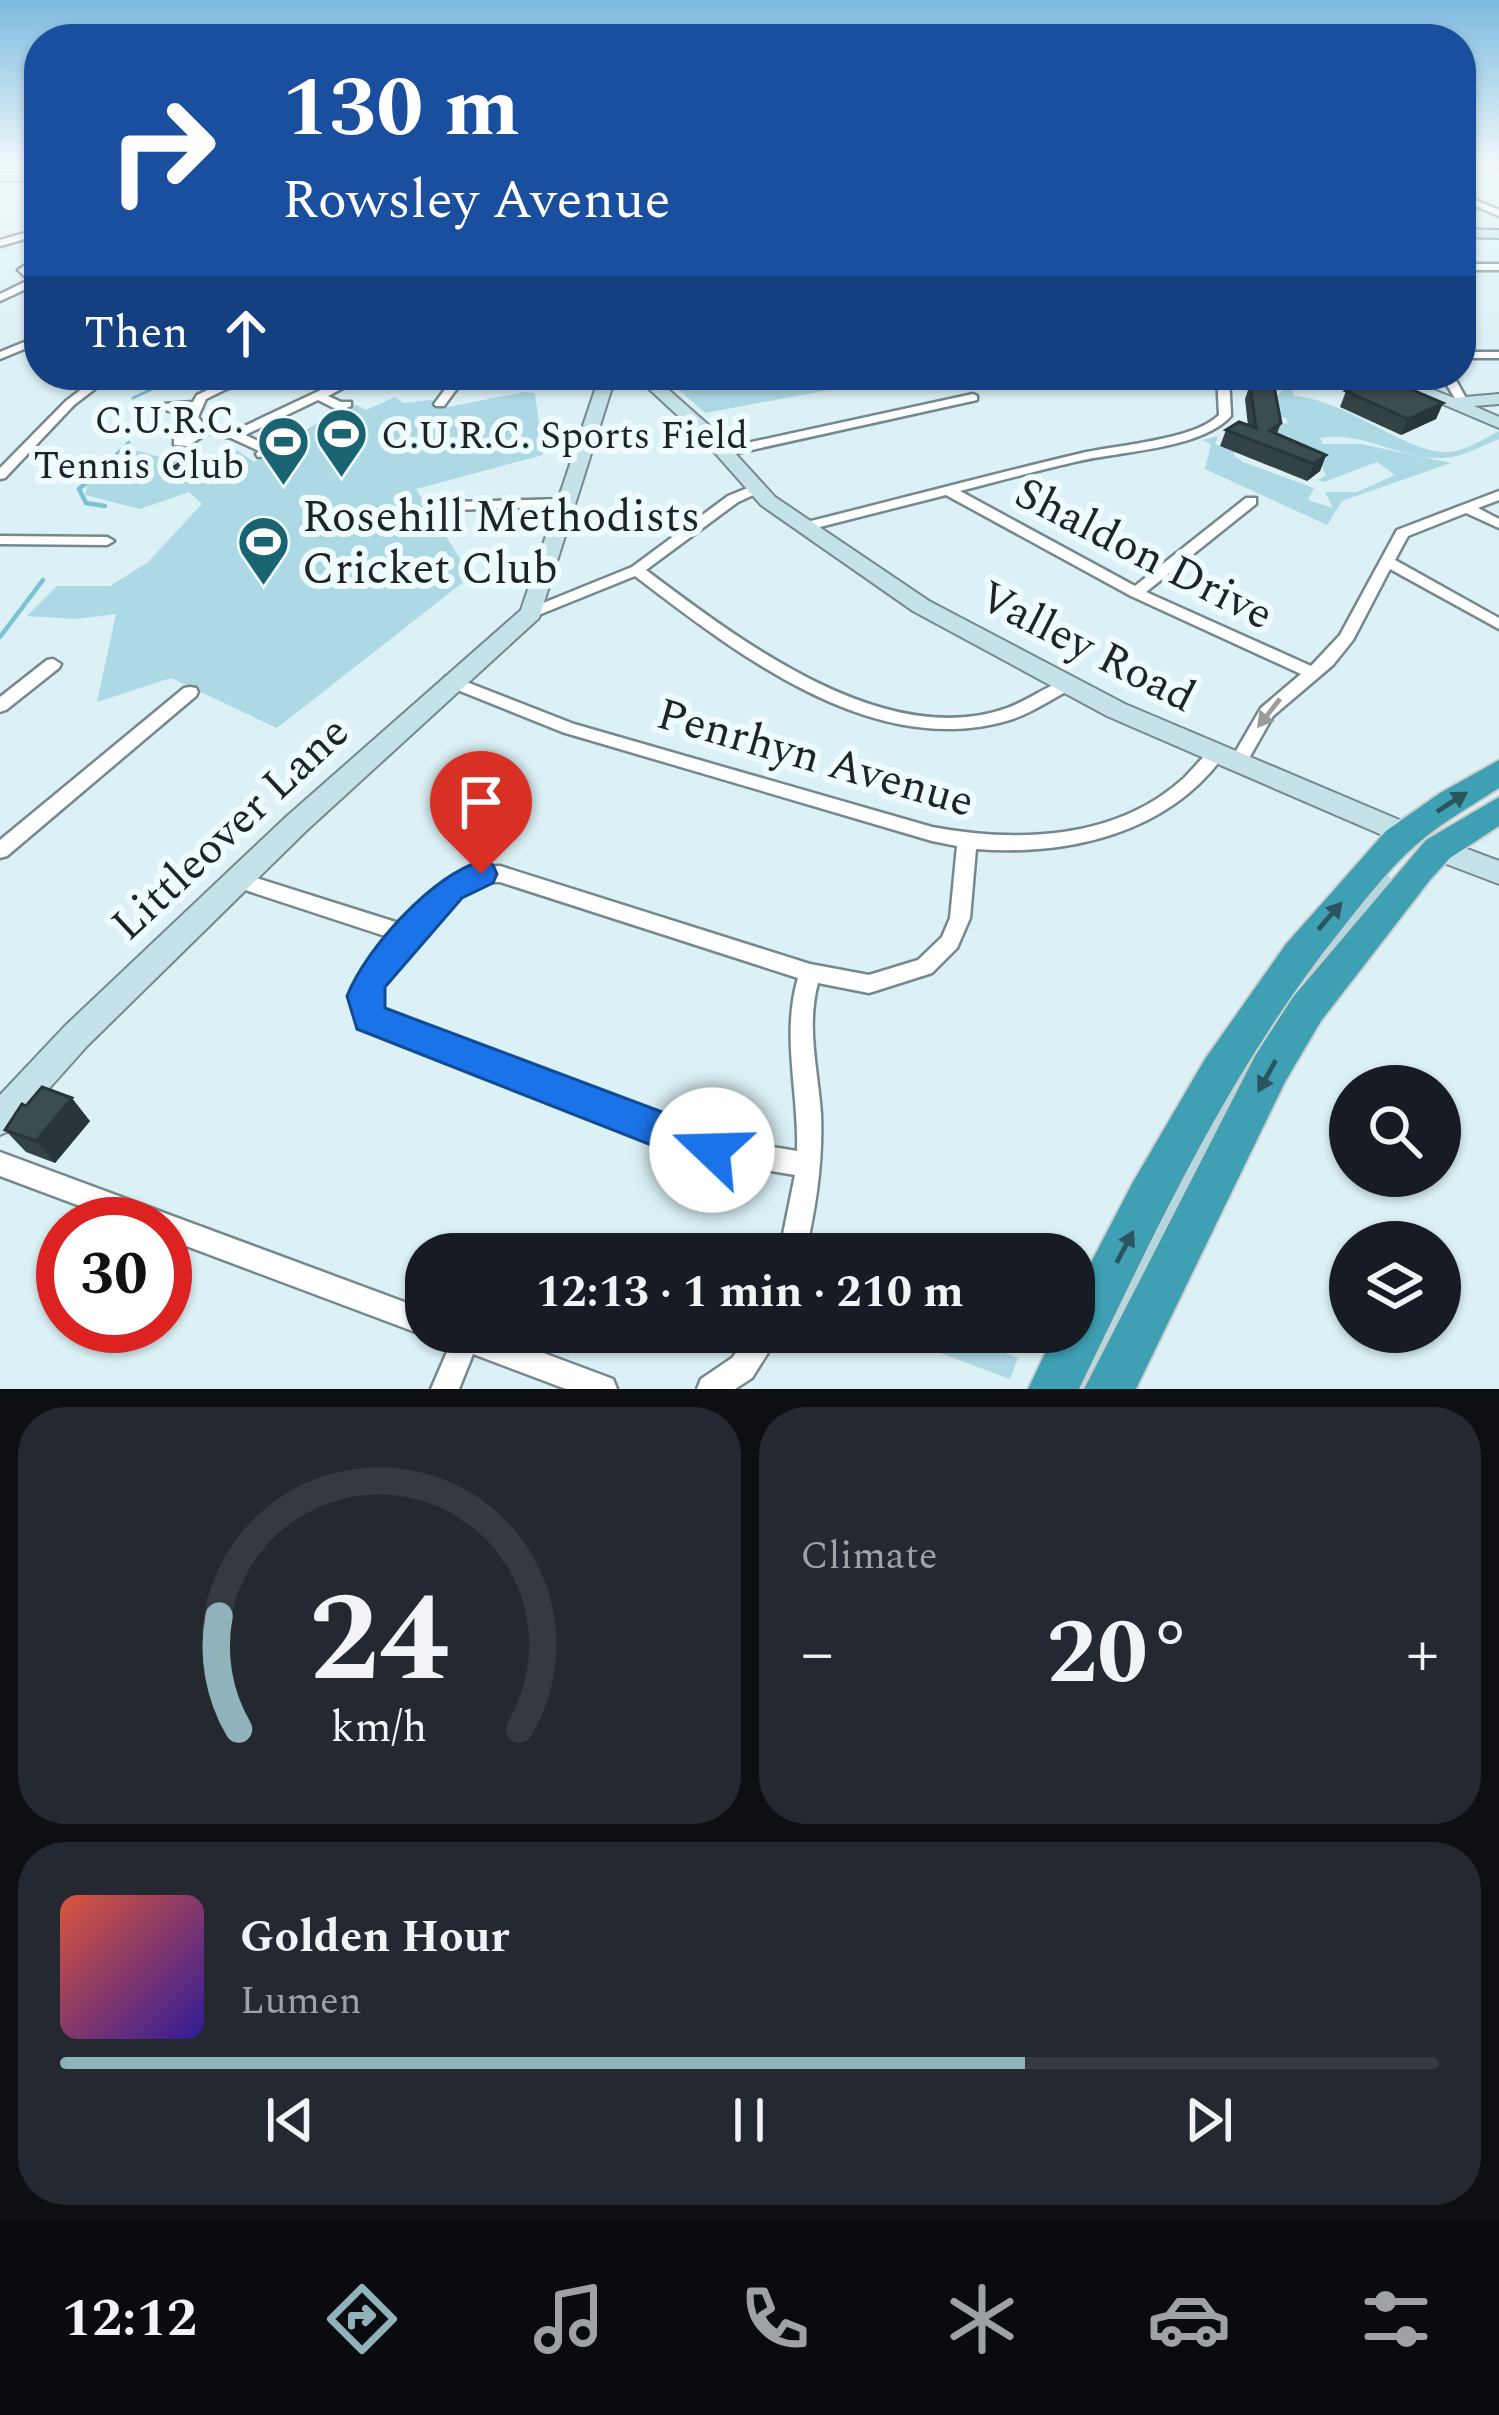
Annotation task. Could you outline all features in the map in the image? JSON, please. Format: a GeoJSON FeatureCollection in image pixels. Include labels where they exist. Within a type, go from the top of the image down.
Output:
{"type":"FeatureCollection","features":[{"type":"Feature","properties":{"kind":"highway"},"geometry":{"type":"LineString","coordinates":[[1053,1389],[1155,1189],[1238,1043],[1316,932],[1499,772]]}},
{"type":"Feature","properties":{"kind":"highway"},"geometry":{"type":"LineString","coordinates":[[1109,1389],[1270,1069],[1321,991],[1382,911],[1422,842],[1499,808]]}},
{"type":"Feature","properties":{"kind":"street"},"geometry":{"type":"LineString","coordinates":[[0,475],[87,390]]}},
{"type":"Feature","properties":{"kind":"street"},"geometry":{"type":"LineString","coordinates":[[168,407],[194,405],[214,390]]}},
{"type":"Feature","properties":{"kind":"street"},"geometry":{"type":"LineString","coordinates":[[235,435],[327,390]]}},
{"type":"Feature","properties":{"kind":"street"},"geometry":{"type":"LineString","coordinates":[[440,404],[451,390]]}},
{"type":"Feature","properties":{"kind":"street"},"geometry":{"type":"LineString","coordinates":[[531,613],[603,390]]}},
{"type":"Feature","properties":{"kind":"street","name":"Valley Road"},"geometry":{"type":"LineString","coordinates":[[659,390],[755,489],[921,606],[1065,685],[1499,873]]}},
{"type":"Feature","properties":{"kind":"street"},"geometry":{"type":"LineString","coordinates":[[804,527],[1195,433],[1226,416],[1224,390]]}},
{"type":"Feature","properties":{"kind":"street"},"geometry":{"type":"LineString","coordinates":[[1424,390],[1499,423]]}},
{"type":"Feature","properties":{"kind":"street"},"geometry":{"type":"LineString","coordinates":[[1453,390],[1457,402]]}},
{"type":"Feature","properties":{"kind":"street"},"geometry":{"type":"LineString","coordinates":[[318,394],[340,407],[346,404]]}},
{"type":"Feature","properties":{"kind":"street"},"geometry":{"type":"LineString","coordinates":[[724,452],[973,398]]}},
{"type":"Feature","properties":{"kind":"street"},"geometry":{"type":"LineString","coordinates":[[1457,402],[1499,399]]}},
{"type":"Feature","properties":{"kind":"street"},"geometry":{"type":"LineString","coordinates":[[194,405],[193,422],[269,451],[262,454]]}},
{"type":"Feature","properties":{"kind":"street"},"geometry":{"type":"LineString","coordinates":[[178,442],[205,430]]}},
{"type":"Feature","properties":{"kind":"street"},"geometry":{"type":"LineString","coordinates":[[531,613],[637,570],[733,499],[755,489]]}},
{"type":"Feature","properties":{"kind":"street","name":"Shaldon Drive"},"geometry":{"type":"LineString","coordinates":[[949,490],[1136,593],[1312,673]]}},
{"type":"Feature","properties":{"kind":"street","name":"Penrhyn Avenue"},"geometry":{"type":"LineString","coordinates":[[451,681],[568,728],[967,842],[1048,842],[1118,826],[1227,759],[1267,712],[1347,637],[1407,529],[1499,496]]}},
{"type":"Feature","properties":{"kind":"street"},"geometry":{"type":"LineString","coordinates":[[1136,593],[1251,500]]}},
{"type":"Feature","properties":{"kind":"street"},"geometry":{"type":"LineString","coordinates":[[454,506],[566,503]]}},
{"type":"Feature","properties":{"kind":"street"},"geometry":{"type":"LineString","coordinates":[[1466,507],[1499,524]]}},
{"type":"Feature","properties":{"kind":"street"},"geometry":{"type":"LineString","coordinates":[[0,540],[107,541]]}},
{"type":"Feature","properties":{"kind":"street"},"geometry":{"type":"LineString","coordinates":[[1386,561],[1499,623]]}},
{"type":"Feature","properties":{"kind":"street"},"geometry":{"type":"LineString","coordinates":[[637,570],[708,625],[767,661],[885,717],[949,726],[991,721],[1023,710],[1065,685]]}},
{"type":"Feature","properties":{"kind":"street","name":"Littleover Lane"},"geometry":{"type":"LineString","coordinates":[[0,1119],[11,1089],[451,681],[531,613]]}},
{"type":"Feature","properties":{"kind":"street"},"geometry":{"type":"LineString","coordinates":[[0,706],[53,664]]}},
{"type":"Feature","properties":{"kind":"street"},"geometry":{"type":"LineString","coordinates":[[0,851],[190,692]]}},
{"type":"Feature","properties":{"kind":"street"},"geometry":{"type":"LineString","coordinates":[[808,1165],[712,1150],[376,1024],[366,1012],[365,991],[456,885],[476,875],[495,873],[848,983],[908,975],[933,961],[950,942],[959,922],[967,842]]}},
{"type":"Feature","properties":{"kind":"street"},"geometry":{"type":"LineString","coordinates":[[237,880],[410,935]]}},
{"type":"Feature","properties":{"kind":"street"},"geometry":{"type":"LineString","coordinates":[[796,1233],[808,1165],[808,1102],[797,1024],[810,973]]}},
{"type":"Feature","properties":{"kind":"street"},"geometry":{"type":"LineString","coordinates":[[0,1164],[88,1197]]}},
{"type":"Feature","properties":{"kind":"street"},"geometry":{"type":"LineString","coordinates":[[192,1236],[405,1315]]}},
{"type":"Feature","properties":{"kind":"street"},"geometry":{"type":"LineString","coordinates":[[445,1389],[454,1353]]}},
{"type":"Feature","properties":{"kind":"street"},"geometry":{"type":"LineString","coordinates":[[507,1353],[603,1389]]}},
{"type":"Feature","properties":{"kind":"street"},"geometry":{"type":"LineString","coordinates":[[711,1389],[742,1368],[753,1353]]}},
{"type":"Feature","properties":{"kind":"shaded area"},"geometry":{"type":"Polygon","coordinates":[[[679,390],[829,390],[705,413],[679,390]]]}},
{"type":"Feature","properties":{"kind":"shaded area"},"geometry":{"type":"Polygon","coordinates":[[[1292,390],[1295,396],[1335,407],[1430,450],[1460,450],[1499,431],[1499,439],[1444,458],[1413,455],[1451,463],[1342,501],[1327,525],[1205,469],[1211,444],[1202,440],[1218,436],[1215,444],[1236,452],[1233,455],[1243,462],[1314,488],[1308,500],[1333,508],[1325,492],[1357,492],[1395,475],[1377,462],[1324,482],[1317,480],[1326,476],[1319,459],[1289,436],[1271,434],[1267,427],[1288,423],[1286,418],[1271,416],[1274,398],[1292,390]],[[1320,438],[1323,444],[1361,444],[1413,455],[1351,438],[1320,438]]]}},
{"type":"Feature","properties":{"kind":"shaded area"},"geometry":{"type":"Polygon","coordinates":[[[535,393],[543,455],[416,489],[471,576],[277,728],[171,678],[97,702],[116,614],[76,619],[27,616],[57,586],[110,586],[148,562],[202,504],[189,492],[140,509],[85,495],[89,478],[131,449],[193,466],[234,448],[254,462],[357,405],[366,410],[395,397],[403,403],[431,400],[448,407],[535,393]]]}},
{"type":"Feature","properties":{"kind":"shaded area"},"geometry":{"type":"Polygon","coordinates":[[[1383,873],[1394,880],[1094,1389],[1074,1389],[1095,1353],[1243,1060],[1383,873]]]}},
{"type":"Feature","properties":{"kind":"shaded area"},"geometry":{"type":"Polygon","coordinates":[[[940,1353],[1006,1353],[1018,1358],[1010,1379],[940,1353]]]}},
{"type":"Feature","properties":{"kind":"building"},"geometry":{"type":"Polygon","coordinates":[[[1251,390],[1275,390],[1281,423],[1270,431],[1326,455],[1314,464],[1226,430],[1239,422],[1256,428],[1251,390]]]}},
{"type":"Feature","properties":{"kind":"building"},"geometry":{"type":"Polygon","coordinates":[[[1412,390],[1443,403],[1408,419],[1346,391],[1412,390]]]}},
{"type":"Feature","properties":{"kind":"building"},"geometry":{"type":"Polygon","coordinates":[[[184,460],[201,464],[187,473],[171,469],[184,460]]]}},
{"type":"Feature","properties":{"kind":"building"},"geometry":{"type":"Polygon","coordinates":[[[42,1087],[72,1098],[36,1141],[5,1130],[22,1104],[26,1106],[42,1087]]]}},
{"type":"Feature","properties":{"kind":"waterway"},"geometry":{"type":"LineString","coordinates":[[133,398],[150,390]]}},
{"type":"Feature","properties":{"kind":"waterway"},"geometry":{"type":"LineString","coordinates":[[84,485],[129,442]]}},
{"type":"Feature","properties":{"kind":"waterway"},"geometry":{"type":"LineString","coordinates":[[87,482],[79,489],[86,503],[105,506]]}},
{"type":"Feature","properties":{"kind":"waterway"},"geometry":{"type":"LineString","coordinates":[[0,637],[43,580]]}},
{"type":"Feature","properties":{"kind":"place","name":"C.U.R.C. Sports Field"},"geometry":{"type":"Point","coordinates":[342,480]}},
{"type":"Feature","properties":{"kind":"place","name":"C.U.R.C. Tennis Club"},"geometry":{"type":"Point","coordinates":[283,487]}},
{"type":"Feature","properties":{"kind":"place","name":"Rosehill Methodists Cricket Club"},"geometry":{"type":"Point","coordinates":[263,587]}},
{"type":"Feature","properties":{"kind":"route"},"geometry":{"type":"LineString","coordinates":[[481,874],[451,889],[371,979],[364,996],[370,1018],[396,1032],[712,1150]]}}]}
